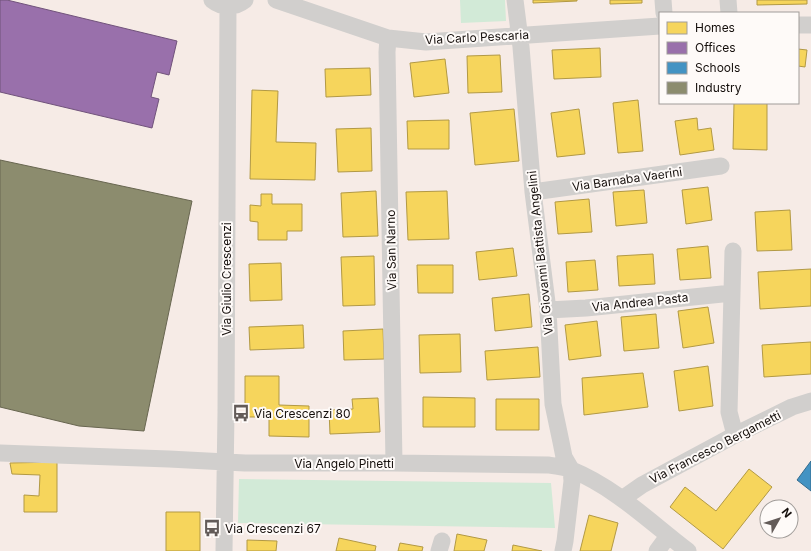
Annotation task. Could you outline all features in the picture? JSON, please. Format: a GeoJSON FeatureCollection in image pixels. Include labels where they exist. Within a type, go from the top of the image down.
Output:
{"type":"FeatureCollection","features":[{"type":"Feature","properties":{"kind":"street"},"geometry":{"type":"LineString","coordinates":[[220,3],[232,6],[245,0]]}},
{"type":"Feature","properties":{"kind":"street","name":"Via Carlo Pescaria"},"geometry":{"type":"LineString","coordinates":[[276,0],[388,38],[426,42],[659,26]]}},
{"type":"Feature","properties":{"kind":"street","name":"Via Giovanni Battista Angelini"},"geometry":{"type":"LineString","coordinates":[[515,0],[521,47],[533,192],[548,310],[553,404],[564,457],[571,469]]}},
{"type":"Feature","properties":{"kind":"street"},"geometry":{"type":"LineString","coordinates":[[663,0],[664,12]]}},
{"type":"Feature","properties":{"kind":"street"},"geometry":{"type":"LineString","coordinates":[[728,0],[729,12]]}},
{"type":"Feature","properties":{"kind":"street","name":"Via Giulio Crescenzi"},"geometry":{"type":"LineString","coordinates":[[220,3],[225,462],[224,551]]}},
{"type":"Feature","properties":{"kind":"street"},"geometry":{"type":"LineString","coordinates":[[799,25],[811,25]]}},
{"type":"Feature","properties":{"kind":"street","name":"Via San Narno"},"geometry":{"type":"LineString","coordinates":[[388,38],[394,462]]}},
{"type":"Feature","properties":{"kind":"street","name":"Via Barnaba Vaerini"},"geometry":{"type":"LineString","coordinates":[[533,192],[721,166]]}},
{"type":"Feature","properties":{"kind":"street"},"geometry":{"type":"LineString","coordinates":[[733,251],[729,412],[735,435]]}},
{"type":"Feature","properties":{"kind":"street","name":"Via Andrea Pasta"},"geometry":{"type":"LineString","coordinates":[[548,310],[586,308],[732,294]]}},
{"type":"Feature","properties":{"kind":"street","name":"Via Francesco Bergametti"},"geometry":{"type":"LineString","coordinates":[[622,499],[642,485],[735,435],[792,407],[811,401]]}},
{"type":"Feature","properties":{"kind":"street","name":"Via Angelo Pinetti"},"geometry":{"type":"LineString","coordinates":[[0,453],[244,463],[394,462],[548,465],[571,469],[596,482],[622,499],[688,551]]}},
{"type":"Feature","properties":{"kind":"street"},"geometry":{"type":"LineString","coordinates":[[563,551],[572,481],[571,469]]}},
{"type":"Feature","properties":{"kind":"street"},"geometry":{"type":"LineString","coordinates":[[656,551],[668,536]]}},
{"type":"Feature","properties":{"kind":"green space"},"geometry":{"type":"Polygon","coordinates":[[[460,0],[505,0],[506,21],[461,23],[460,0]]]}},
{"type":"Feature","properties":{"kind":"green space"},"geometry":{"type":"Polygon","coordinates":[[[239,479],[551,483],[555,528],[238,523],[239,479]]]}},
{"type":"Feature","properties":{"kind":"building: Homes"},"geometry":{"type":"Polygon","coordinates":[[[533,0],[577,0],[577,1],[533,3],[533,0]]]}},
{"type":"Feature","properties":{"kind":"building: Homes"},"geometry":{"type":"Polygon","coordinates":[[[610,0],[642,0],[642,3],[610,4],[610,0]]]}},
{"type":"Feature","properties":{"kind":"building: Homes"},"geometry":{"type":"Polygon","coordinates":[[[757,0],[807,0],[807,4],[757,5],[757,0]]]}},
{"type":"Feature","properties":{"kind":"building: Homes"},"geometry":{"type":"Polygon","coordinates":[[[600,48],[601,77],[554,79],[552,50],[600,48]]]}},
{"type":"Feature","properties":{"kind":"building: Homes"},"geometry":{"type":"Polygon","coordinates":[[[799,49],[807,50],[805,67],[799,66],[799,49]]]}},
{"type":"Feature","properties":{"kind":"building: Homes"},"geometry":{"type":"Polygon","coordinates":[[[500,55],[502,92],[468,93],[467,56],[500,55]]]}},
{"type":"Feature","properties":{"kind":"building: Homes"},"geometry":{"type":"Polygon","coordinates":[[[445,59],[449,93],[414,97],[410,63],[445,59]]]}},
{"type":"Feature","properties":{"kind":"building: Homes"},"geometry":{"type":"Polygon","coordinates":[[[370,68],[371,95],[326,97],[325,69],[370,68]]]}},
{"type":"Feature","properties":{"kind":"building: Homes"},"geometry":{"type":"Polygon","coordinates":[[[252,90],[278,91],[276,142],[316,143],[315,180],[250,179],[252,90]]]}},
{"type":"Feature","properties":{"kind":"building: Homes"},"geometry":{"type":"Polygon","coordinates":[[[638,100],[643,151],[618,153],[613,103],[638,100]]]}},
{"type":"Feature","properties":{"kind":"building: Homes"},"geometry":{"type":"Polygon","coordinates":[[[734,104],[767,104],[767,150],[733,149],[734,104]]]}},
{"type":"Feature","properties":{"kind":"building: Homes"},"geometry":{"type":"Polygon","coordinates":[[[514,109],[519,161],[475,165],[470,113],[514,109]]]}},
{"type":"Feature","properties":{"kind":"building: Homes"},"geometry":{"type":"Polygon","coordinates":[[[579,109],[585,154],[557,157],[551,113],[579,109]]]}},
{"type":"Feature","properties":{"kind":"building: Homes"},"geometry":{"type":"Polygon","coordinates":[[[697,118],[698,130],[711,128],[714,150],[680,155],[675,121],[697,118]]]}},
{"type":"Feature","properties":{"kind":"building: Homes"},"geometry":{"type":"Polygon","coordinates":[[[449,120],[449,149],[408,149],[407,121],[449,120]]]}},
{"type":"Feature","properties":{"kind":"building: Homes"},"geometry":{"type":"Polygon","coordinates":[[[371,128],[372,171],[338,172],[336,129],[371,128]]]}},
{"type":"Feature","properties":{"kind":"building: Homes"},"geometry":{"type":"Polygon","coordinates":[[[708,187],[712,220],[686,224],[682,190],[708,187]]]}},
{"type":"Feature","properties":{"kind":"building: Homes"},"geometry":{"type":"Polygon","coordinates":[[[644,190],[647,223],[616,226],[613,192],[644,190]]]}},
{"type":"Feature","properties":{"kind":"building: Homes"},"geometry":{"type":"Polygon","coordinates":[[[376,191],[378,236],[343,237],[341,193],[376,191]]]}},
{"type":"Feature","properties":{"kind":"building: Homes"},"geometry":{"type":"Polygon","coordinates":[[[447,191],[449,239],[408,240],[406,192],[447,191]]]}},
{"type":"Feature","properties":{"kind":"building: Homes"},"geometry":{"type":"Polygon","coordinates":[[[261,194],[272,194],[272,204],[302,204],[302,231],[287,231],[287,240],[258,240],[258,222],[250,221],[250,205],[261,206],[261,194]]]}},
{"type":"Feature","properties":{"kind":"building: Homes"},"geometry":{"type":"Polygon","coordinates":[[[589,199],[592,232],[558,234],[555,202],[589,199]]]}},
{"type":"Feature","properties":{"kind":"building: Homes"},"geometry":{"type":"Polygon","coordinates":[[[790,210],[792,250],[757,251],[755,212],[790,210]]]}},
{"type":"Feature","properties":{"kind":"building: Homes"},"geometry":{"type":"Polygon","coordinates":[[[708,246],[711,278],[680,280],[677,249],[708,246]]]}},
{"type":"Feature","properties":{"kind":"building: Homes"},"geometry":{"type":"Polygon","coordinates":[[[513,248],[517,276],[479,280],[476,252],[513,248]]]}},
{"type":"Feature","properties":{"kind":"building: Homes"},"geometry":{"type":"Polygon","coordinates":[[[653,254],[655,284],[619,286],[617,256],[653,254]]]}},
{"type":"Feature","properties":{"kind":"building: Homes"},"geometry":{"type":"Polygon","coordinates":[[[374,256],[375,305],[343,306],[341,257],[374,256]]]}},
{"type":"Feature","properties":{"kind":"building: Homes"},"geometry":{"type":"Polygon","coordinates":[[[595,260],[598,290],[568,292],[566,262],[595,260]]]}},
{"type":"Feature","properties":{"kind":"building: Homes"},"geometry":{"type":"Polygon","coordinates":[[[281,263],[282,300],[250,301],[249,264],[281,263]]]}},
{"type":"Feature","properties":{"kind":"building: Homes"},"geometry":{"type":"Polygon","coordinates":[[[417,265],[453,265],[453,293],[418,293],[417,265]]]}},
{"type":"Feature","properties":{"kind":"building: Homes"},"geometry":{"type":"Polygon","coordinates":[[[811,269],[811,306],[760,309],[758,272],[811,269]]]}},
{"type":"Feature","properties":{"kind":"building: Homes"},"geometry":{"type":"Polygon","coordinates":[[[529,294],[532,327],[495,331],[492,298],[529,294]]]}},
{"type":"Feature","properties":{"kind":"building: Homes"},"geometry":{"type":"Polygon","coordinates":[[[708,307],[714,343],[683,348],[678,311],[708,307]]]}},
{"type":"Feature","properties":{"kind":"building: Homes"},"geometry":{"type":"Polygon","coordinates":[[[656,314],[659,348],[624,351],[621,317],[656,314]]]}},
{"type":"Feature","properties":{"kind":"building: Homes"},"geometry":{"type":"Polygon","coordinates":[[[597,321],[601,356],[569,360],[565,325],[597,321]]]}},
{"type":"Feature","properties":{"kind":"building: Homes"},"geometry":{"type":"Polygon","coordinates":[[[303,325],[304,348],[250,350],[249,327],[303,325]]]}},
{"type":"Feature","properties":{"kind":"building: Homes"},"geometry":{"type":"Polygon","coordinates":[[[383,329],[384,359],[344,360],[343,331],[383,329]]]}},
{"type":"Feature","properties":{"kind":"building: Homes"},"geometry":{"type":"Polygon","coordinates":[[[460,334],[461,372],[420,373],[419,335],[460,334]]]}},
{"type":"Feature","properties":{"kind":"building: Homes"},"geometry":{"type":"Polygon","coordinates":[[[811,342],[811,374],[764,377],[762,345],[811,342]]]}},
{"type":"Feature","properties":{"kind":"building: Homes"},"geometry":{"type":"Polygon","coordinates":[[[538,347],[540,377],[487,380],[485,351],[538,347]]]}},
{"type":"Feature","properties":{"kind":"building: Homes"},"geometry":{"type":"Polygon","coordinates":[[[708,366],[713,406],[679,411],[674,371],[708,366]]]}},
{"type":"Feature","properties":{"kind":"building: Homes"},"geometry":{"type":"Polygon","coordinates":[[[643,373],[648,407],[584,415],[582,378],[643,373]]]}},
{"type":"Feature","properties":{"kind":"building: Homes"},"geometry":{"type":"Polygon","coordinates":[[[245,376],[279,376],[279,405],[309,406],[309,437],[269,436],[269,417],[245,417],[245,376]]]}},
{"type":"Feature","properties":{"kind":"building: Homes"},"geometry":{"type":"Polygon","coordinates":[[[423,397],[475,398],[475,427],[423,427],[423,397]]]}},
{"type":"Feature","properties":{"kind":"building: Homes"},"geometry":{"type":"Polygon","coordinates":[[[378,398],[380,432],[330,434],[329,410],[353,409],[352,399],[378,398]]]}},
{"type":"Feature","properties":{"kind":"building: Homes"},"geometry":{"type":"Polygon","coordinates":[[[496,399],[539,399],[539,430],[496,430],[496,399]]]}},
{"type":"Feature","properties":{"kind":"building: Homes"},"geometry":{"type":"Polygon","coordinates":[[[57,462],[57,512],[24,512],[24,495],[39,496],[40,475],[12,474],[10,463],[57,462]]]}},
{"type":"Feature","properties":{"kind":"building: Homes"},"geometry":{"type":"Polygon","coordinates":[[[749,469],[772,487],[763,499],[759,499],[759,503],[723,549],[670,507],[685,487],[716,511],[749,469]]]}},
{"type":"Feature","properties":{"kind":"building: Homes"},"geometry":{"type":"Polygon","coordinates":[[[166,512],[200,512],[200,551],[166,551],[166,512]]]}},
{"type":"Feature","properties":{"kind":"building: Homes"},"geometry":{"type":"Polygon","coordinates":[[[589,515],[618,523],[611,551],[580,551],[589,515]]]}},
{"type":"Feature","properties":{"kind":"building: Homes"},"geometry":{"type":"Polygon","coordinates":[[[457,534],[487,540],[484,551],[454,551],[457,534]]]}},
{"type":"Feature","properties":{"kind":"building: Homes"},"geometry":{"type":"Polygon","coordinates":[[[339,538],[376,546],[375,551],[336,551],[339,538]]]}},
{"type":"Feature","properties":{"kind":"building: Homes"},"geometry":{"type":"Polygon","coordinates":[[[247,540],[277,541],[276,551],[247,551],[247,540]]]}},
{"type":"Feature","properties":{"kind":"building: Homes"},"geometry":{"type":"Polygon","coordinates":[[[400,543],[423,547],[422,551],[398,551],[400,543]]]}},
{"type":"Feature","properties":{"kind":"building: Homes"},"geometry":{"type":"Polygon","coordinates":[[[513,545],[542,551],[512,551],[513,545]]]}},
{"type":"Feature","properties":{"kind":"building: Offices"},"geometry":{"type":"Polygon","coordinates":[[[0,0],[7,0],[177,41],[169,75],[157,72],[151,97],[159,99],[152,128],[0,92],[0,0]]]}},
{"type":"Feature","properties":{"kind":"building: Schools"},"geometry":{"type":"Polygon","coordinates":[[[811,461],[811,491],[797,480],[811,461]]]}},
{"type":"Feature","properties":{"kind":"building: Industry"},"geometry":{"type":"Polygon","coordinates":[[[0,160],[192,201],[144,431],[79,426],[0,407],[0,160]]]}},
{"type":"Feature","properties":{"kind":"place","name":"Via Crescenzi 80"},"geometry":{"type":"Point","coordinates":[241,413]}},
{"type":"Feature","properties":{"kind":"place","name":"Via Crescenzi 67"},"geometry":{"type":"Point","coordinates":[212,528]}}]}
